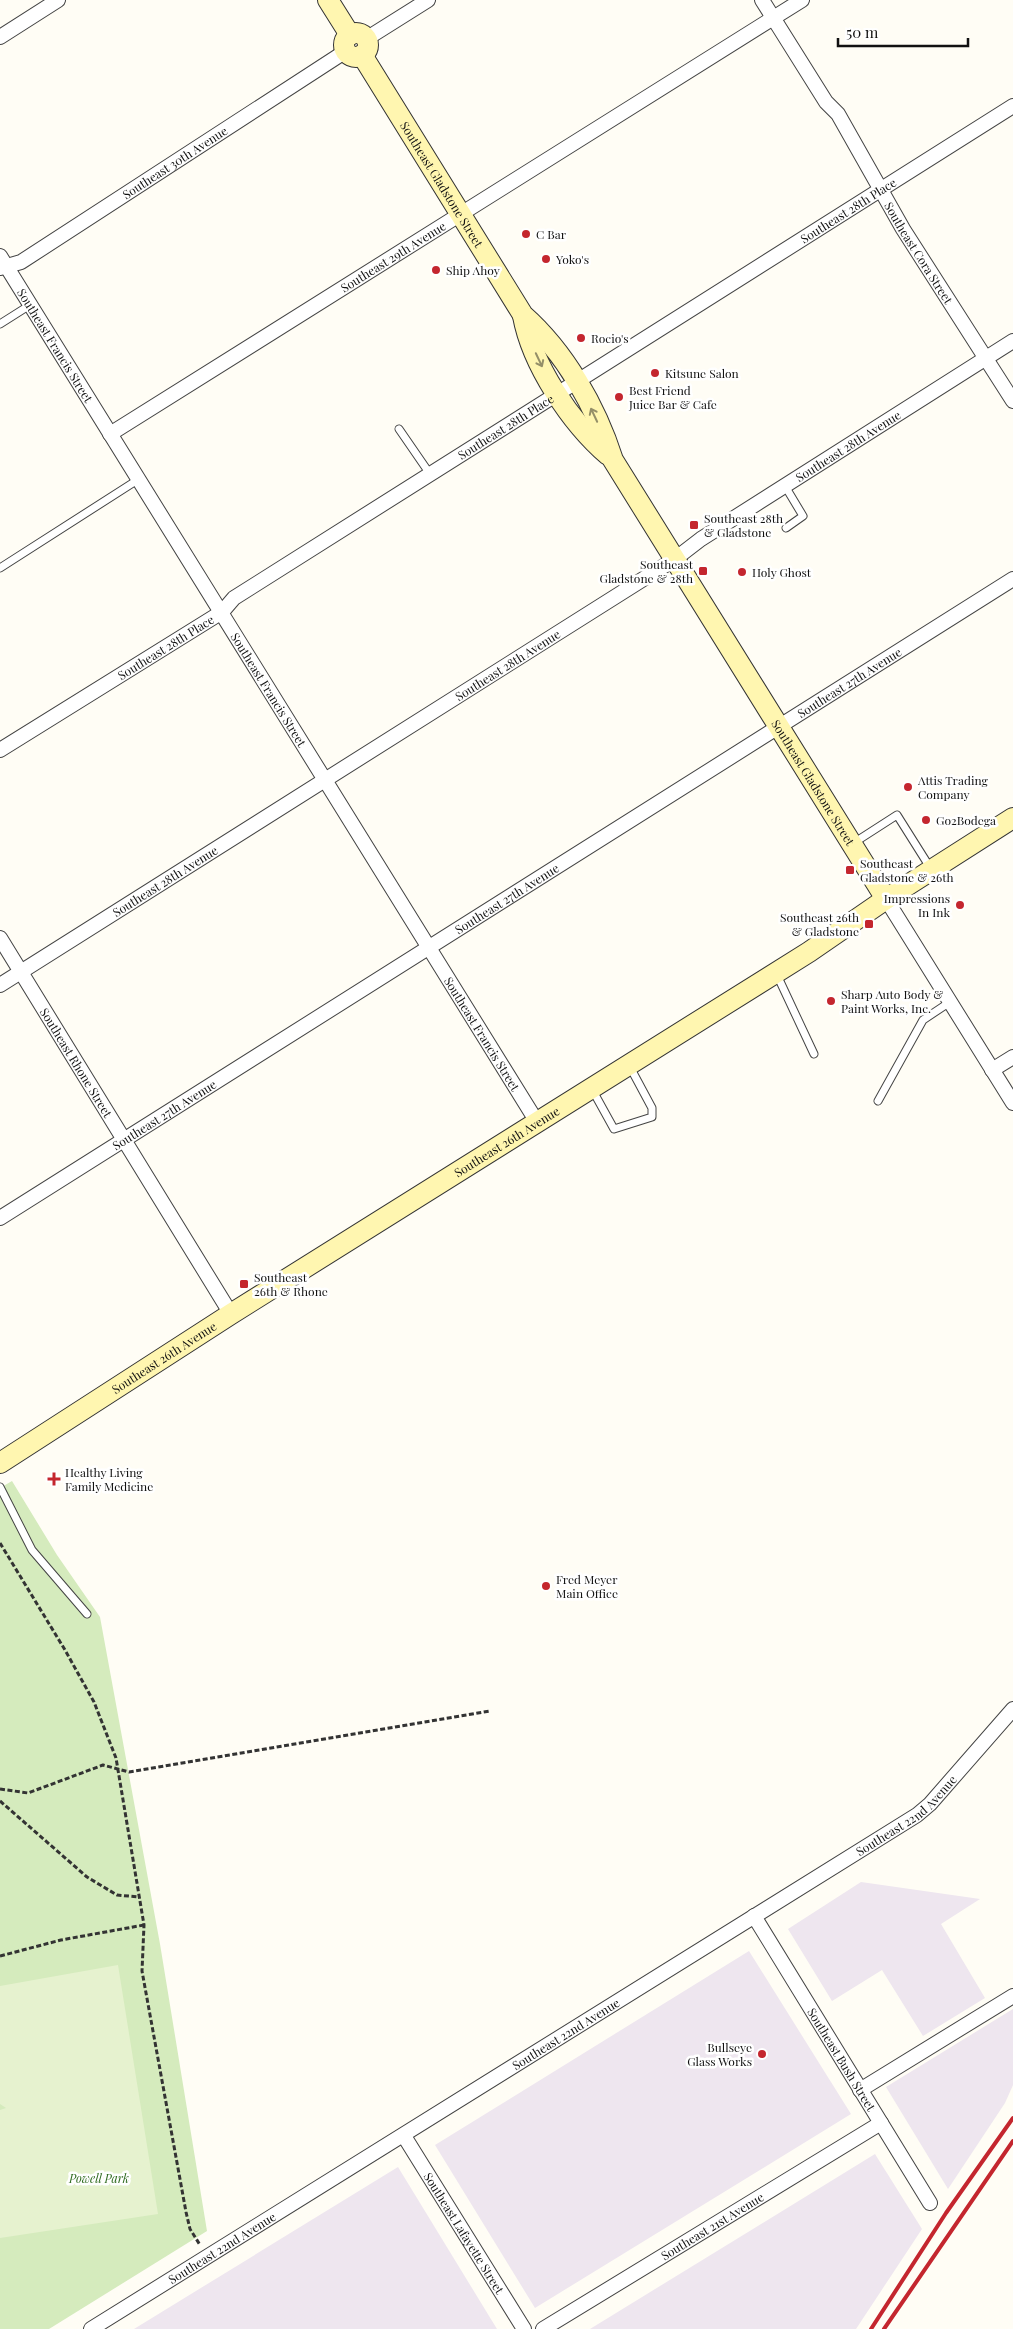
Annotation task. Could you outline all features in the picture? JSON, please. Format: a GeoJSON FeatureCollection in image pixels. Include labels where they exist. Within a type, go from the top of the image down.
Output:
{"type":"FeatureCollection","features":[{"type":"Feature","properties":{"kind":"street"},"geometry":{"type":"LineString","coordinates":[[0,37],[58,0]]}},
{"type":"Feature","properties":{"kind":"street","name":"Southeast Gladstone Street"},"geometry":{"type":"LineString","coordinates":[[328,0],[523,314],[536,326],[577,381],[608,444],[613,460]]}},
{"type":"Feature","properties":{"kind":"street","name":"Southeast 30th Avenue"},"geometry":{"type":"LineString","coordinates":[[2,264],[21,262],[428,0]]}},
{"type":"Feature","properties":{"kind":"street","name":"Southeast Cora Street"},"geometry":{"type":"LineString","coordinates":[[762,0],[826,102],[838,114],[903,229],[1013,401]]}},
{"type":"Feature","properties":{"kind":"street","name":"Southeast 29th Avenue"},"geometry":{"type":"LineString","coordinates":[[110,434],[802,0]]}},
{"type":"Feature","properties":{"kind":"street","name":"Southeast 28th Place"},"geometry":{"type":"LineString","coordinates":[[1,748],[222,612],[234,598],[1013,106]]}},
{"type":"Feature","properties":{"kind":"street","name":"Southeast Francis Street"},"geometry":{"type":"LineString","coordinates":[[2,264],[30,305],[222,612],[537,1122]]}},
{"type":"Feature","properties":{"kind":"street","name":"Southeast Gladstone Street"},"geometry":{"type":"LineString","coordinates":[[523,314],[526,332],[556,394],[598,446],[613,460],[1013,1103]]}},
{"type":"Feature","properties":{"kind":"street","name":"Southeast 28th Avenue"},"geometry":{"type":"LineString","coordinates":[[0,986],[675,558],[701,539],[1013,341]]}},
{"type":"Feature","properties":{"kind":"street","name":"Southeast 27th Avenue"},"geometry":{"type":"LineString","coordinates":[[0,1218],[780,728],[1013,579]]}},
{"type":"Feature","properties":{"kind":"street","name":"Southeast 26th Avenue"},"geometry":{"type":"LineString","coordinates":[[0,1463],[231,1314],[776,972],[886,898],[1013,818]]}},
{"type":"Feature","properties":{"kind":"street","name":"Southeast Rhone Street"},"geometry":{"type":"LineString","coordinates":[[0,938],[231,1314]]}},
{"type":"Feature","properties":{"kind":"street"},"geometry":{"type":"LineString","coordinates":[[992,1070],[1013,1057]]}},
{"type":"Feature","properties":{"kind":"street","name":"Southeast 22nd Avenue"},"geometry":{"type":"LineString","coordinates":[[91,2329],[917,1816],[930,1804],[1013,1709]]}},
{"type":"Feature","properties":{"kind":"street","name":"Southeast Bush Street"},"geometry":{"type":"LineString","coordinates":[[754,1916],[930,2203]]}},
{"type":"Feature","properties":{"kind":"street"},"geometry":{"type":"LineString","coordinates":[[860,2090],[1013,1996]]}},
{"type":"Feature","properties":{"kind":"street","name":"Southeast 21st Avenue"},"geometry":{"type":"LineString","coordinates":[[543,2329],[881,2123]]}},
{"type":"Feature","properties":{"kind":"street","name":"Southeast Lafayette Street"},"geometry":{"type":"LineString","coordinates":[[404,2136],[524,2329]]}},
{"type":"Feature","properties":{"kind":"lane"},"geometry":{"type":"LineString","coordinates":[[0,324],[30,305]]}},
{"type":"Feature","properties":{"kind":"lane"},"geometry":{"type":"LineString","coordinates":[[399,429],[430,474]]}},
{"type":"Feature","properties":{"kind":"lane"},"geometry":{"type":"LineString","coordinates":[[0,568],[139,480]]}},
{"type":"Feature","properties":{"kind":"lane"},"geometry":{"type":"LineString","coordinates":[[785,486],[803,516],[786,528]]}},
{"type":"Feature","properties":{"kind":"lane"},"geometry":{"type":"LineString","coordinates":[[852,844],[897,815],[931,869]]}},
{"type":"Feature","properties":{"kind":"lane"},"geometry":{"type":"LineString","coordinates":[[776,972],[814,1054]]}},
{"type":"Feature","properties":{"kind":"lane"},"geometry":{"type":"LineString","coordinates":[[878,1101],[923,1020],[950,1002]]}},
{"type":"Feature","properties":{"kind":"lane"},"geometry":{"type":"LineString","coordinates":[[591,1088],[614,1129],[652,1117],[652,1108],[629,1064]]}},
{"type":"Feature","properties":{"kind":"lane"},"geometry":{"type":"LineString","coordinates":[[0,1487],[32,1550],[87,1614]]}},
{"type":"Feature","properties":{"kind":"path"},"geometry":{"type":"LineString","coordinates":[[0,1543],[94,1702],[119,1769],[144,1926],[142,1971],[186,2212],[190,2229],[208,2258]]}},
{"type":"Feature","properties":{"kind":"path"},"geometry":{"type":"LineString","coordinates":[[0,1789],[28,1793],[103,1765],[128,1772],[490,1711]]}},
{"type":"Feature","properties":{"kind":"path"},"geometry":{"type":"LineString","coordinates":[[0,1801],[87,1877],[117,1895],[139,1897]]}},
{"type":"Feature","properties":{"kind":"path"},"geometry":{"type":"LineString","coordinates":[[0,1956],[61,1940],[144,1926]]}},
{"type":"Feature","properties":{"kind":"shaded area"},"geometry":{"type":"Polygon","coordinates":[[[861,1882],[980,1899],[941,1924],[985,1998],[923,2036],[882,1970],[832,2001],[788,1929],[861,1882]]]}},
{"type":"Feature","properties":{"kind":"shaded area"},"geometry":{"type":"Polygon","coordinates":[[[749,1951],[851,2114],[535,2308],[435,2145],[749,1951]]]}},
{"type":"Feature","properties":{"kind":"shaded area"},"geometry":{"type":"Polygon","coordinates":[[[1013,2009],[1013,2085],[1005,2103],[948,2189],[886,2087],[1013,2009]]]}},
{"type":"Feature","properties":{"kind":"shaded area"},"geometry":{"type":"Polygon","coordinates":[[[875,2154],[922,2229],[856,2329],[590,2329],[875,2154]]]}},
{"type":"Feature","properties":{"kind":"shaded area"},"geometry":{"type":"Polygon","coordinates":[[[398,2167],[497,2329],[134,2329],[398,2167]]]}},
{"type":"Feature","properties":{"kind":"green space","name":"Powell Park"},"geometry":{"type":"Polygon","coordinates":[[[12,1481],[57,1555],[100,1617],[160,1944],[207,2231],[49,2329],[0,2329],[0,1488],[12,1481]]]}},
{"type":"Feature","properties":{"kind":"green space"},"geometry":{"type":"Polygon","coordinates":[[[118,1965],[158,2214],[0,2238],[0,2110],[6,2108],[0,2104],[0,1986],[118,1965]]]}},
{"type":"Feature","properties":{"kind":"railway"},"geometry":{"type":"LineString","coordinates":[[871,2329],[946,2213],[1013,2118]]}},
{"type":"Feature","properties":{"kind":"railway"},"geometry":{"type":"LineString","coordinates":[[884,2329],[1013,2141]]}},
{"type":"Feature","properties":{"kind":"place","name":"C Bar"},"geometry":{"type":"Point","coordinates":[526,234]}},
{"type":"Feature","properties":{"kind":"place","name":"Yoko's"},"geometry":{"type":"Point","coordinates":[546,259]}},
{"type":"Feature","properties":{"kind":"place","name":"Ship Ahoy"},"geometry":{"type":"Point","coordinates":[436,270]}},
{"type":"Feature","properties":{"kind":"place","name":"Rocio's"},"geometry":{"type":"Point","coordinates":[581,338]}},
{"type":"Feature","properties":{"kind":"place","name":"Kitsune Salon"},"geometry":{"type":"Point","coordinates":[655,373]}},
{"type":"Feature","properties":{"kind":"place","name":"Best Friend Juice Bar & Cafe"},"geometry":{"type":"Point","coordinates":[619,397]}},
{"type":"Feature","properties":{"kind":"place","name":"Southeast 28th & Gladstone"},"geometry":{"type":"Point","coordinates":[694,525]}},
{"type":"Feature","properties":{"kind":"place","name":"Southeast Gladstone & 28th"},"geometry":{"type":"Point","coordinates":[703,571]}},
{"type":"Feature","properties":{"kind":"place","name":"Holy Ghost"},"geometry":{"type":"Point","coordinates":[742,572]}},
{"type":"Feature","properties":{"kind":"place","name":"Attis Trading Company"},"geometry":{"type":"Point","coordinates":[908,787]}},
{"type":"Feature","properties":{"kind":"place","name":"Go2Bodega"},"geometry":{"type":"Point","coordinates":[926,820]}},
{"type":"Feature","properties":{"kind":"place","name":"Southeast Gladstone & 26th"},"geometry":{"type":"Point","coordinates":[850,870]}},
{"type":"Feature","properties":{"kind":"place","name":"Impressions In Ink"},"geometry":{"type":"Point","coordinates":[960,905]}},
{"type":"Feature","properties":{"kind":"place","name":"Southeast 26th & Gladstone"},"geometry":{"type":"Point","coordinates":[869,924]}},
{"type":"Feature","properties":{"kind":"place","name":"Sharp Auto Body & Paint Works, Inc."},"geometry":{"type":"Point","coordinates":[831,1001]}},
{"type":"Feature","properties":{"kind":"place","name":"Southeast 26th & Rhone"},"geometry":{"type":"Point","coordinates":[244,1284]}},
{"type":"Feature","properties":{"kind":"place","name":"Healthy Living Family Medicine"},"geometry":{"type":"Point","coordinates":[54,1479]}},
{"type":"Feature","properties":{"kind":"place","name":"Fred Meyer Main Office"},"geometry":{"type":"Point","coordinates":[546,1586]}},
{"type":"Feature","properties":{"kind":"place","name":"Bullseye Glass Works"},"geometry":{"type":"Point","coordinates":[762,2054]}}]}
